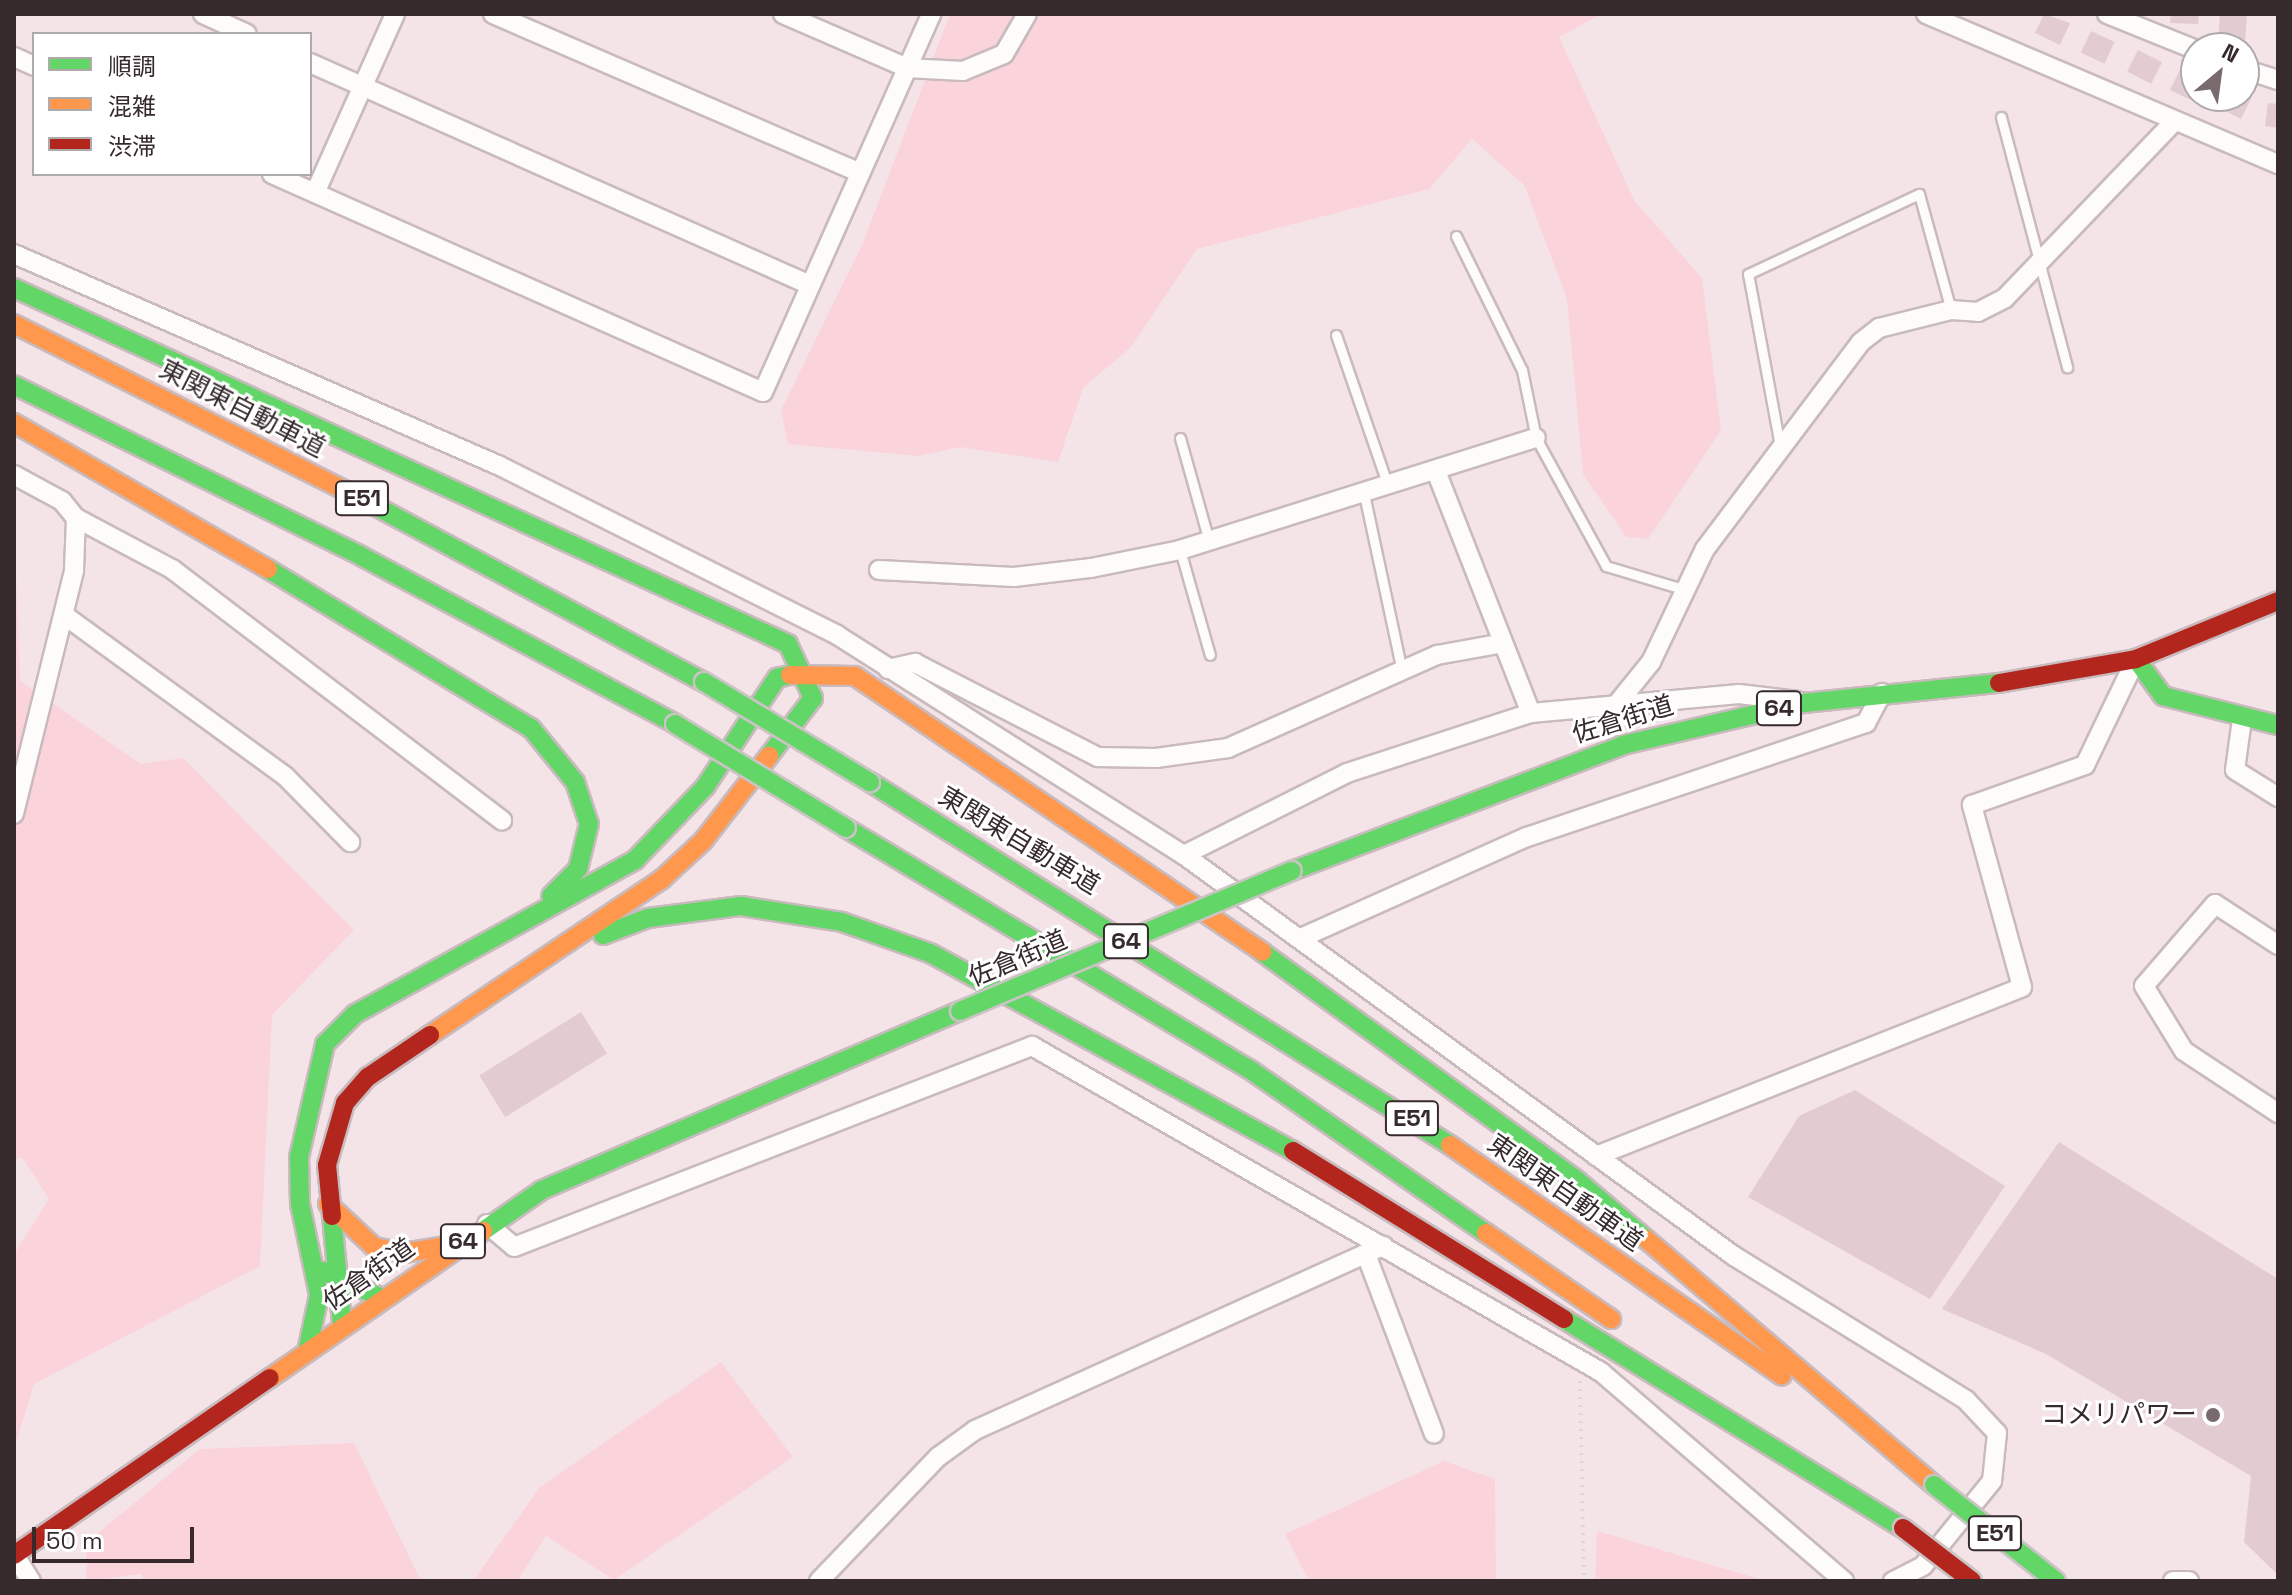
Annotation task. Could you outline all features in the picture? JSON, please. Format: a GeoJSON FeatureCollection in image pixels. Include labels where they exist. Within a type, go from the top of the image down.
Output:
{"type":"FeatureCollection","features":[{"type":"Feature","properties":{"kind":"main road"},"geometry":{"type":"LineString","coordinates":[[14,288],[788,644],[806,672],[813,698],[703,841],[561,950],[368,1077],[345,1103],[332,1134],[328,1204],[342,1324]]}},
{"type":"Feature","properties":{"kind":"main road","name":"東関東自動車道"},"geometry":{"type":"LineString","coordinates":[[14,324],[386,511],[704,682],[870,782],[1401,1111],[1934,1485],[2056,1581]]}},
{"type":"Feature","properties":{"kind":"main road","name":"E51"},"geometry":{"type":"LineString","coordinates":[[14,385],[361,556],[675,724],[1249,1069],[1641,1340],[1972,1581]]}},
{"type":"Feature","properties":{"kind":"main road"},"geometry":{"type":"LineString","coordinates":[[14,423],[454,675],[531,728],[575,782],[589,824],[578,869],[529,918]]}},
{"type":"Feature","properties":{"kind":"main road","name":"佐倉街道"},"geometry":{"type":"LineString","coordinates":[[14,1554],[487,1224],[587,1165],[1292,871],[1623,745],[1804,703],[2055,677],[2136,659],[2278,601]]}},
{"type":"Feature","properties":{"kind":"main road"},"geometry":{"type":"LineString","coordinates":[[2136,659],[2163,696],[2242,719],[2278,725]]}},
{"type":"Feature","properties":{"kind":"main road"},"geometry":{"type":"LineString","coordinates":[[307,1352],[319,1295],[299,1157],[325,1044],[355,1014],[635,860],[672,828],[777,678],[806,672],[855,676],[1283,966],[1578,1181],[1934,1485]]}},
{"type":"Feature","properties":{"kind":"main road"},"geometry":{"type":"LineString","coordinates":[[561,950],[648,918],[741,906],[842,922],[930,953],[1314,1163],[1903,1528]]}},
{"type":"Feature","properties":{"kind":"main road"},"geometry":{"type":"LineString","coordinates":[[328,1204],[374,1247],[404,1253],[458,1244]]}},
{"type":"Feature","properties":{"kind":"main road"},"geometry":{"type":"LineString","coordinates":[[311,1256],[339,1282],[382,1298]]}},
{"type":"Feature","properties":{"kind":"street"},"geometry":{"type":"LineString","coordinates":[[203,14],[243,32]]}},
{"type":"Feature","properties":{"kind":"street"},"geometry":{"type":"LineString","coordinates":[[315,193],[395,14]]}},
{"type":"Feature","properties":{"kind":"street"},"geometry":{"type":"LineString","coordinates":[[493,14],[860,173]]}},
{"type":"Feature","properties":{"kind":"street"},"geometry":{"type":"LineString","coordinates":[[783,14],[907,68],[963,71],[1004,54],[1027,14]]}},
{"type":"Feature","properties":{"kind":"street"},"geometry":{"type":"LineString","coordinates":[[277,176],[763,392],[931,14]]}},
{"type":"Feature","properties":{"kind":"street"},"geometry":{"type":"LineString","coordinates":[[1926,14],[2172,124],[2278,164]]}},
{"type":"Feature","properties":{"kind":"street"},"geometry":{"type":"LineString","coordinates":[[2107,14],[2180,44]]}},
{"type":"Feature","properties":{"kind":"street"},"geometry":{"type":"LineString","coordinates":[[312,64],[810,285]]}},
{"type":"Feature","properties":{"kind":"street"},"geometry":{"type":"LineString","coordinates":[[1617,704],[1651,662],[1705,549],[1781,453],[1861,342],[1879,328],[1951,310],[1978,312],[2005,298],[2039,259],[2172,124]]}},
{"type":"Feature","properties":{"kind":"street"},"geometry":{"type":"LineString","coordinates":[[14,254],[500,466],[837,635],[1184,855],[1303,937],[1734,1256],[1966,1400],[1997,1433],[1992,1481],[1923,1566],[1893,1581]]}},
{"type":"Feature","properties":{"kind":"street"},"geometry":{"type":"LineString","coordinates":[[879,570],[1014,577],[1180,550],[1536,438]]}},
{"type":"Feature","properties":{"kind":"street"},"geometry":{"type":"LineString","coordinates":[[1436,471],[1531,713]]}},
{"type":"Feature","properties":{"kind":"street"},"geometry":{"type":"LineString","coordinates":[[14,475],[62,501],[76,518],[172,569],[502,820]]}},
{"type":"Feature","properties":{"kind":"street"},"geometry":{"type":"LineString","coordinates":[[14,814],[64,615],[76,518]]}},
{"type":"Feature","properties":{"kind":"street"},"geometry":{"type":"LineString","coordinates":[[64,615],[285,776],[350,842]]}},
{"type":"Feature","properties":{"kind":"street"},"geometry":{"type":"LineString","coordinates":[[888,669],[915,663],[1098,757],[1156,758],[1228,748],[1437,655],[1503,643]]}},
{"type":"Feature","properties":{"kind":"street"},"geometry":{"type":"LineString","coordinates":[[1596,1156],[2022,987],[1972,805],[2085,765],[2136,659]]}},
{"type":"Feature","properties":{"kind":"street"},"geometry":{"type":"LineString","coordinates":[[1303,937],[1527,837],[1866,723],[1882,693]]}},
{"type":"Feature","properties":{"kind":"street"},"geometry":{"type":"LineString","coordinates":[[1184,855],[1347,773],[1531,713],[1739,694],[1804,703]]}},
{"type":"Feature","properties":{"kind":"street"},"geometry":{"type":"LineString","coordinates":[[2242,719],[2235,770],[2278,797]]}},
{"type":"Feature","properties":{"kind":"street"},"geometry":{"type":"LineString","coordinates":[[2278,945],[2215,904],[2144,986],[2184,1051],[2278,1113]]}},
{"type":"Feature","properties":{"kind":"street"},"geometry":{"type":"LineString","coordinates":[[487,1224],[514,1247],[1032,1046],[1374,1250],[1580,1358],[1844,1581]]}},
{"type":"Feature","properties":{"kind":"street"},"geometry":{"type":"LineString","coordinates":[[1374,1250],[1434,1434]]}},
{"type":"Feature","properties":{"kind":"street"},"geometry":{"type":"LineString","coordinates":[[819,1581],[938,1457],[975,1430],[1374,1250]]}},
{"type":"Feature","properties":{"kind":"street"},"geometry":{"type":"LineString","coordinates":[[14,1554],[31,1581]]}},
{"type":"Feature","properties":{"kind":"street"},"geometry":{"type":"LineString","coordinates":[[2173,1581],[2189,1581]]}},
{"type":"Feature","properties":{"kind":"lane"},"geometry":{"type":"LineString","coordinates":[[2001,117],[2067,367]]}},
{"type":"Feature","properties":{"kind":"lane"},"geometry":{"type":"LineString","coordinates":[[1781,453],[1748,274],[1919,194],[1951,310]]}},
{"type":"Feature","properties":{"kind":"lane"},"geometry":{"type":"LineString","coordinates":[[1456,236],[1522,370],[1536,438],[1606,566],[1687,590]]}},
{"type":"Feature","properties":{"kind":"lane"},"geometry":{"type":"LineString","coordinates":[[1336,335],[1388,486]]}},
{"type":"Feature","properties":{"kind":"lane"},"geometry":{"type":"LineString","coordinates":[[1180,438],[1209,541]]}},
{"type":"Feature","properties":{"kind":"lane"},"geometry":{"type":"LineString","coordinates":[[1364,494],[1402,672]]}},
{"type":"Feature","properties":{"kind":"lane"},"geometry":{"type":"LineString","coordinates":[[1180,550],[1210,655]]}},
{"type":"Feature","properties":{"kind":"path"},"geometry":{"type":"LineString","coordinates":[[1580,1358],[1584,1581]]}},
{"type":"Feature","properties":{"kind":"shaded area"},"geometry":{"type":"Polygon","coordinates":[[[950,14],[1602,14],[1559,37],[1634,200],[1702,278],[1721,430],[1648,539],[1626,537],[1583,474],[1567,299],[1524,185],[1472,139],[1429,189],[1197,249],[1130,348],[1083,388],[1058,462],[960,447],[918,456],[788,444],[781,410],[863,243],[950,14]]]}},
{"type":"Feature","properties":{"kind":"shaded area"},"geometry":{"type":"Polygon","coordinates":[[[14,517],[20,681],[141,764],[183,758],[354,930],[272,1015],[260,1266],[34,1384],[14,1449],[14,1254],[49,1199],[22,1157],[14,1160],[14,517]]]}},
{"type":"Feature","properties":{"kind":"shaded area"},"geometry":{"type":"Polygon","coordinates":[[[721,1362],[793,1457],[614,1580],[546,1536],[517,1581],[473,1581],[540,1487],[721,1362]]]}},
{"type":"Feature","properties":{"kind":"shaded area"},"geometry":{"type":"Polygon","coordinates":[[[354,1443],[421,1581],[145,1581],[141,1574],[86,1581],[87,1542],[200,1449],[354,1443]]]}},
{"type":"Feature","properties":{"kind":"shaded area"},"geometry":{"type":"Polygon","coordinates":[[[1444,1461],[1495,1479],[1496,1581],[1309,1581],[1285,1534],[1444,1461]]]}},
{"type":"Feature","properties":{"kind":"shaded area"},"geometry":{"type":"Polygon","coordinates":[[[1597,1531],[1766,1581],[1595,1581],[1597,1531]]]}},
{"type":"Feature","properties":{"kind":"building"},"geometry":{"type":"Polygon","coordinates":[[[2044,14],[2070,23],[2060,45],[2035,33],[2044,14]]]}},
{"type":"Feature","properties":{"kind":"building"},"geometry":{"type":"Polygon","coordinates":[[[2171,14],[2199,14],[2198,24],[2170,23],[2171,14]]]}},
{"type":"Feature","properties":{"kind":"building"},"geometry":{"type":"Polygon","coordinates":[[[2220,14],[2247,16],[2246,32],[2219,32],[2220,14]]]}},
{"type":"Feature","properties":{"kind":"building"},"geometry":{"type":"Polygon","coordinates":[[[2091,31],[2115,42],[2104,64],[2081,53],[2091,31]]]}},
{"type":"Feature","properties":{"kind":"building"},"geometry":{"type":"Polygon","coordinates":[[[2138,50],[2162,62],[2151,84],[2127,71],[2138,50]]]}},
{"type":"Feature","properties":{"kind":"building"},"geometry":{"type":"Polygon","coordinates":[[[2180,69],[2180,95],[2170,90],[2180,69]]]}},
{"type":"Feature","properties":{"kind":"building"},"geometry":{"type":"Polygon","coordinates":[[[2268,103],[2278,104],[2278,128],[2265,126],[2268,103]]]}},
{"type":"Feature","properties":{"kind":"building"},"geometry":{"type":"Polygon","coordinates":[[[2227,112],[2244,112],[2241,119],[2227,112]]]}},
{"type":"Feature","properties":{"kind":"building"},"geometry":{"type":"Polygon","coordinates":[[[581,1012],[607,1054],[505,1117],[479,1076],[581,1012]]]}},
{"type":"Feature","properties":{"kind":"building"},"geometry":{"type":"Polygon","coordinates":[[[1855,1090],[2005,1186],[1930,1299],[1748,1197],[1799,1116],[1855,1090]]]}},
{"type":"Feature","properties":{"kind":"building","name":"コメリパワー"},"geometry":{"type":"Polygon","coordinates":[[[2059,1142],[2278,1279],[2278,1575],[2244,1542],[2251,1476],[2046,1354],[1942,1309],[2059,1142]]]}},
{"type":"Feature","properties":{"kind":"traffic: fast"},"geometry":{"type":"LineString","coordinates":[[14,288],[788,644],[813,698],[769,756]]}},
{"type":"Feature","properties":{"kind":"traffic: fast"},"geometry":{"type":"LineString","coordinates":[[14,385],[361,556],[675,724]]}},
{"type":"Feature","properties":{"kind":"traffic: fast"},"geometry":{"type":"LineString","coordinates":[[366,501],[704,682]]}},
{"type":"Feature","properties":{"kind":"traffic: fast"},"geometry":{"type":"LineString","coordinates":[[268,569],[531,728],[575,782],[589,824],[578,869],[551,896]]}},
{"type":"Feature","properties":{"kind":"traffic: fast"},"geometry":{"type":"LineString","coordinates":[[2136,659],[2163,696],[2278,725]]}},
{"type":"Feature","properties":{"kind":"traffic: fast"},"geometry":{"type":"LineString","coordinates":[[307,1352],[319,1295],[300,1204],[299,1157],[325,1044],[355,1014],[635,860],[705,787],[777,678],[790,675]]}},
{"type":"Feature","properties":{"kind":"traffic: fast"},"geometry":{"type":"LineString","coordinates":[[704,682],[870,782]]}},
{"type":"Feature","properties":{"kind":"traffic: fast"},"geometry":{"type":"LineString","coordinates":[[1292,871],[1623,745],[1804,703],[1999,683]]}},
{"type":"Feature","properties":{"kind":"traffic: fast"},"geometry":{"type":"LineString","coordinates":[[675,724],[846,828]]}},
{"type":"Feature","properties":{"kind":"traffic: fast"},"geometry":{"type":"LineString","coordinates":[[870,782],[1450,1145]]}},
{"type":"Feature","properties":{"kind":"traffic: fast"},"geometry":{"type":"LineString","coordinates":[[846,828],[1249,1069],[1486,1233]]}},
{"type":"Feature","properties":{"kind":"traffic: fast"},"geometry":{"type":"LineString","coordinates":[[960,1011],[1292,871]]}},
{"type":"Feature","properties":{"kind":"traffic: fast"},"geometry":{"type":"LineString","coordinates":[[603,935],[648,918],[741,906],[842,922],[930,953],[1293,1151]]}},
{"type":"Feature","properties":{"kind":"traffic: fast"},"geometry":{"type":"LineString","coordinates":[[1262,952],[1578,1181],[1646,1239]]}},
{"type":"Feature","properties":{"kind":"traffic: fast"},"geometry":{"type":"LineString","coordinates":[[483,1231],[542,1190],[960,1011]]}},
{"type":"Feature","properties":{"kind":"traffic: fast"},"geometry":{"type":"LineString","coordinates":[[332,1216],[342,1324]]}},
{"type":"Feature","properties":{"kind":"traffic: fast"},"geometry":{"type":"LineString","coordinates":[[324,1271],[382,1298]]}},
{"type":"Feature","properties":{"kind":"traffic: fast"},"geometry":{"type":"LineString","coordinates":[[1564,1319],[1903,1528]]}},
{"type":"Feature","properties":{"kind":"traffic: fast"},"geometry":{"type":"LineString","coordinates":[[1934,1485],[2056,1581]]}},
{"type":"Feature","properties":{"kind":"traffic: slow"},"geometry":{"type":"LineString","coordinates":[[14,324],[366,501]]}},
{"type":"Feature","properties":{"kind":"traffic: slow"},"geometry":{"type":"LineString","coordinates":[[14,423],[268,569]]}},
{"type":"Feature","properties":{"kind":"traffic: slow"},"geometry":{"type":"LineString","coordinates":[[790,675],[855,676],[1262,952]]}},
{"type":"Feature","properties":{"kind":"traffic: slow"},"geometry":{"type":"LineString","coordinates":[[430,1035],[662,879],[703,841],[769,756]]}},
{"type":"Feature","properties":{"kind":"traffic: slow"},"geometry":{"type":"LineString","coordinates":[[1450,1145],[1782,1376]]}},
{"type":"Feature","properties":{"kind":"traffic: slow"},"geometry":{"type":"LineString","coordinates":[[328,1204],[374,1247],[404,1253],[458,1244]]}},
{"type":"Feature","properties":{"kind":"traffic: slow"},"geometry":{"type":"LineString","coordinates":[[270,1378],[483,1231]]}},
{"type":"Feature","properties":{"kind":"traffic: slow"},"geometry":{"type":"LineString","coordinates":[[1486,1233],[1611,1319]]}},
{"type":"Feature","properties":{"kind":"traffic: slow"},"geometry":{"type":"LineString","coordinates":[[1646,1239],[1934,1485]]}},
{"type":"Feature","properties":{"kind":"traffic: jam"},"geometry":{"type":"LineString","coordinates":[[1999,683],[2136,659],[2278,601]]}},
{"type":"Feature","properties":{"kind":"traffic: jam"},"geometry":{"type":"LineString","coordinates":[[332,1216],[327,1165],[345,1103],[368,1077],[430,1035]]}},
{"type":"Feature","properties":{"kind":"traffic: jam"},"geometry":{"type":"LineString","coordinates":[[1293,1151],[1564,1319]]}},
{"type":"Feature","properties":{"kind":"traffic: jam"},"geometry":{"type":"LineString","coordinates":[[14,1555],[270,1378]]}},
{"type":"Feature","properties":{"kind":"traffic: jam"},"geometry":{"type":"LineString","coordinates":[[1903,1528],[1972,1581]]}},
{"type":"Feature","properties":{"kind":"place","name":"コメリパワー"},"geometry":{"type":"Point","coordinates":[2213,1415]}}]}
